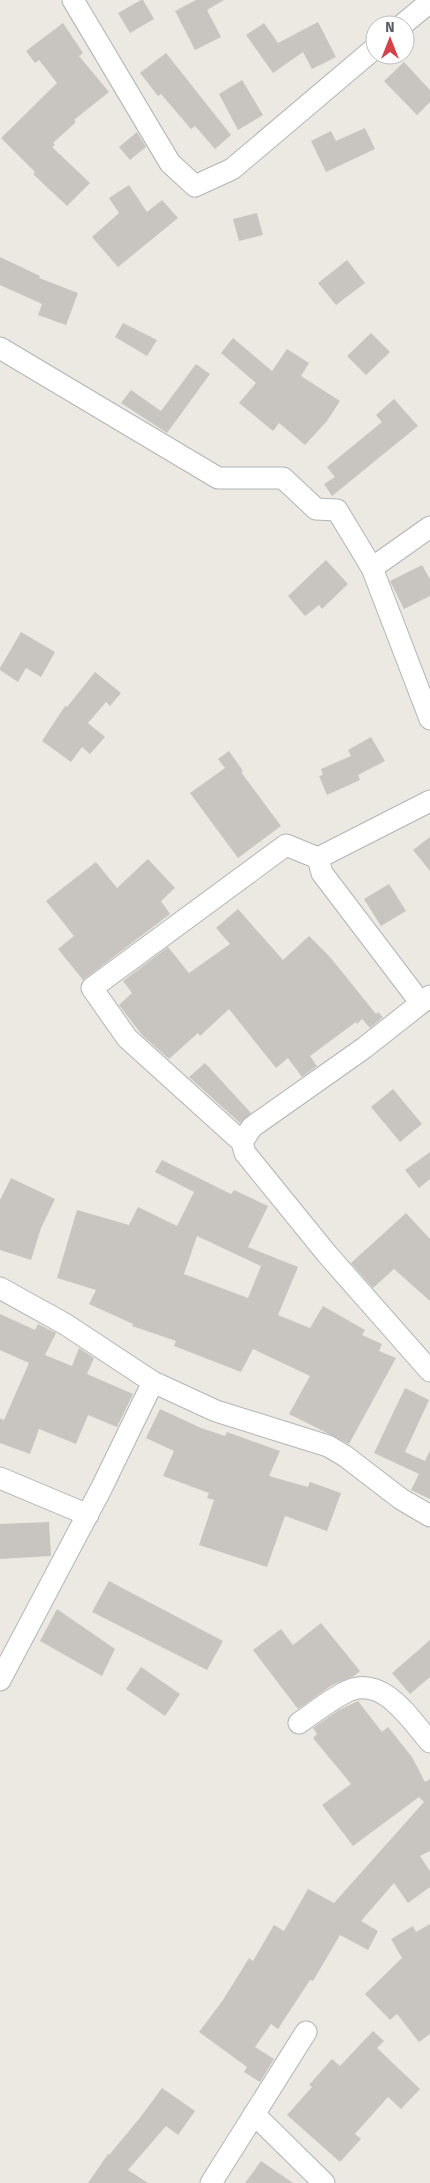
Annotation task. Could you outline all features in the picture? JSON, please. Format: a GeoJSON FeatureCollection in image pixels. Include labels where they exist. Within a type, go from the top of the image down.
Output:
{"type":"FeatureCollection","features":[{"type":"Feature","properties":{"kind":"street"},"geometry":{"type":"LineString","coordinates":[[73,0],[170,163],[195,186],[232,169],[365,56]]}},
{"type":"Feature","properties":{"kind":"street"},"geometry":{"type":"LineString","coordinates":[[414,15],[430,2]]}},
{"type":"Feature","properties":{"kind":"street"},"geometry":{"type":"LineString","coordinates":[[0,348],[218,478],[283,478],[316,509],[336,510],[372,568],[430,719]]}},
{"type":"Feature","properties":{"kind":"street"},"geometry":{"type":"LineString","coordinates":[[372,568],[430,527]]}},
{"type":"Feature","properties":{"kind":"street"},"geometry":{"type":"LineString","coordinates":[[430,801],[318,858],[286,845],[92,988],[127,1038],[242,1142],[245,1153],[327,1254],[430,1371]]}},
{"type":"Feature","properties":{"kind":"street"},"geometry":{"type":"LineString","coordinates":[[242,1142],[252,1126],[364,1048],[425,999],[322,873],[318,858]]}},
{"type":"Feature","properties":{"kind":"street"},"geometry":{"type":"LineString","coordinates":[[0,1288],[65,1324],[153,1382],[216,1411],[328,1446],[346,1456],[401,1499],[430,1516]]}},
{"type":"Feature","properties":{"kind":"street"},"geometry":{"type":"LineString","coordinates":[[0,1680],[88,1515],[153,1382]]}},
{"type":"Feature","properties":{"kind":"street"},"geometry":{"type":"LineString","coordinates":[[0,1478],[88,1515]]}},
{"type":"Feature","properties":{"kind":"street"},"geometry":{"type":"LineString","coordinates":[[299,1724],[345,1692],[359,1687],[370,1688],[387,1695],[430,1742]]}},
{"type":"Feature","properties":{"kind":"street"},"geometry":{"type":"LineString","coordinates":[[211,2183],[306,2032]]}},
{"type":"Feature","properties":{"kind":"street"},"geometry":{"type":"LineString","coordinates":[[254,2114],[324,2183]]}},
{"type":"Feature","properties":{"kind":"building"},"geometry":{"type":"Polygon","coordinates":[[[143,0],[154,19],[130,33],[118,13],[143,0]]]}},
{"type":"Feature","properties":{"kind":"building"},"geometry":{"type":"Polygon","coordinates":[[[196,0],[224,0],[207,10],[221,37],[195,50],[175,11],[196,0]]]}},
{"type":"Feature","properties":{"kind":"building"},"geometry":{"type":"Polygon","coordinates":[[[318,22],[336,57],[312,69],[303,52],[273,73],[246,35],[264,23],[278,43],[318,22]]]}},
{"type":"Feature","properties":{"kind":"building"},"geometry":{"type":"Polygon","coordinates":[[[63,23],[83,53],[79,56],[109,92],[74,120],[76,122],[53,143],[55,145],[52,147],[90,183],[67,206],[33,174],[35,172],[1,138],[57,83],[39,60],[35,63],[26,51],[63,23]]]}},
{"type":"Feature","properties":{"kind":"building"},"geometry":{"type":"Polygon","coordinates":[[[166,53],[231,135],[215,149],[195,126],[191,129],[161,94],[158,96],[140,73],[166,53]]]}},
{"type":"Feature","properties":{"kind":"building"},"geometry":{"type":"Polygon","coordinates":[[[401,65],[407,65],[430,90],[430,102],[417,115],[384,81],[401,65]]]}},
{"type":"Feature","properties":{"kind":"building"},"geometry":{"type":"Polygon","coordinates":[[[242,80],[263,115],[238,130],[219,94],[242,80]]]}},
{"type":"Feature","properties":{"kind":"building"},"geometry":{"type":"Polygon","coordinates":[[[365,128],[375,149],[326,172],[311,141],[331,131],[336,141],[365,128]]]}},
{"type":"Feature","properties":{"kind":"building"},"geometry":{"type":"Polygon","coordinates":[[[137,132],[146,147],[130,160],[119,147],[137,132]]]}},
{"type":"Feature","properties":{"kind":"building"},"geometry":{"type":"Polygon","coordinates":[[[129,185],[147,212],[162,200],[178,218],[118,267],[92,237],[119,213],[109,198],[129,185]]]}},
{"type":"Feature","properties":{"kind":"building"},"geometry":{"type":"Polygon","coordinates":[[[257,213],[263,235],[239,241],[233,219],[257,213]]]}},
{"type":"Feature","properties":{"kind":"building"},"geometry":{"type":"Polygon","coordinates":[[[0,257],[40,276],[39,278],[78,293],[66,325],[38,315],[42,304],[0,285],[0,257]]]}},
{"type":"Feature","properties":{"kind":"building"},"geometry":{"type":"Polygon","coordinates":[[[347,260],[365,283],[336,305],[318,283],[347,260]]]}},
{"type":"Feature","properties":{"kind":"building"},"geometry":{"type":"Polygon","coordinates":[[[123,323],[157,340],[147,356],[115,337],[123,323]]]}},
{"type":"Feature","properties":{"kind":"building"},"geometry":{"type":"Polygon","coordinates":[[[371,333],[390,352],[366,375],[347,356],[371,333]]]}},
{"type":"Feature","properties":{"kind":"building"},"geometry":{"type":"Polygon","coordinates":[[[233,338],[272,371],[287,349],[309,363],[301,376],[340,401],[327,421],[305,445],[279,423],[273,431],[239,403],[256,383],[221,353],[233,338]]]}},
{"type":"Feature","properties":{"kind":"building"},"geometry":{"type":"Polygon","coordinates":[[[196,364],[210,374],[167,433],[121,403],[131,390],[161,411],[196,364]]]}},
{"type":"Feature","properties":{"kind":"building"},"geometry":{"type":"Polygon","coordinates":[[[394,399],[418,426],[332,496],[324,484],[335,477],[327,467],[382,422],[376,415],[394,399]]]}},
{"type":"Feature","properties":{"kind":"building"},"geometry":{"type":"Polygon","coordinates":[[[326,560],[348,584],[322,609],[319,605],[305,616],[288,596],[326,560]]]}},
{"type":"Feature","properties":{"kind":"building"},"geometry":{"type":"Polygon","coordinates":[[[422,565],[430,579],[430,596],[404,609],[390,581],[422,565]]]}},
{"type":"Feature","properties":{"kind":"building"},"geometry":{"type":"Polygon","coordinates":[[[21,632],[55,652],[41,677],[26,668],[18,682],[0,670],[0,668],[21,632]]]}},
{"type":"Feature","properties":{"kind":"building"},"geometry":{"type":"Polygon","coordinates":[[[95,672],[121,693],[110,706],[106,702],[88,723],[105,737],[90,754],[82,747],[71,762],[42,741],[65,706],[67,707],[95,672]]]}},
{"type":"Feature","properties":{"kind":"building"},"geometry":{"type":"Polygon","coordinates":[[[371,737],[385,761],[358,775],[360,780],[327,795],[319,776],[323,775],[321,769],[351,756],[348,750],[371,737]]]}},
{"type":"Feature","properties":{"kind":"building"},"geometry":{"type":"Polygon","coordinates":[[[229,751],[243,771],[241,772],[281,826],[238,858],[190,793],[225,768],[218,759],[229,751]]]}},
{"type":"Feature","properties":{"kind":"building"},"geometry":{"type":"Polygon","coordinates":[[[430,837],[430,871],[413,850],[430,837]]]}},
{"type":"Feature","properties":{"kind":"building"},"geometry":{"type":"Polygon","coordinates":[[[148,859],[175,888],[161,901],[170,914],[83,980],[58,949],[74,936],[46,901],[96,862],[117,888],[148,859]]]}},
{"type":"Feature","properties":{"kind":"building"},"geometry":{"type":"Polygon","coordinates":[[[389,884],[406,911],[381,926],[364,899],[389,884]]]}},
{"type":"Feature","properties":{"kind":"building"},"geometry":{"type":"Polygon","coordinates":[[[238,909],[283,960],[309,936],[330,957],[376,1014],[378,1012],[383,1017],[370,1028],[362,1019],[357,1024],[356,1022],[310,1056],[317,1066],[302,1077],[288,1058],[276,1068],[229,1009],[200,1036],[198,1033],[169,1059],[142,1035],[119,1005],[132,993],[123,981],[168,947],[189,973],[230,944],[216,928],[238,909]]]}},
{"type":"Feature","properties":{"kind":"building"},"geometry":{"type":"Polygon","coordinates":[[[205,1063],[251,1113],[240,1123],[189,1077],[205,1063]]]}},
{"type":"Feature","properties":{"kind":"building"},"geometry":{"type":"Polygon","coordinates":[[[393,1089],[422,1124],[400,1142],[371,1107],[393,1089]]]}},
{"type":"Feature","properties":{"kind":"building"},"geometry":{"type":"Polygon","coordinates":[[[430,1152],[430,1179],[419,1188],[405,1170],[430,1152]]]}},
{"type":"Feature","properties":{"kind":"building"},"geometry":{"type":"Polygon","coordinates":[[[162,1160],[231,1194],[234,1190],[268,1206],[248,1247],[298,1267],[278,1315],[310,1328],[323,1306],[365,1330],[362,1335],[382,1344],[379,1351],[396,1358],[349,1444],[289,1414],[310,1376],[253,1349],[241,1372],[174,1346],[176,1341],[132,1326],[133,1324],[89,1304],[96,1290],[57,1278],[77,1210],[129,1225],[138,1207],[177,1226],[194,1192],[155,1172],[162,1160]],[[197,1236],[184,1274],[248,1298],[261,1266],[197,1236]]]}},
{"type":"Feature","properties":{"kind":"building"},"geometry":{"type":"Polygon","coordinates":[[[11,1178],[55,1199],[41,1228],[31,1260],[0,1250],[0,1200],[11,1178]]]}},
{"type":"Feature","properties":{"kind":"building"},"geometry":{"type":"Polygon","coordinates":[[[406,1213],[430,1239],[430,1301],[394,1269],[373,1288],[351,1263],[406,1213]]]}},
{"type":"Feature","properties":{"kind":"building"},"geometry":{"type":"Polygon","coordinates":[[[0,1314],[35,1330],[38,1324],[56,1333],[45,1355],[72,1366],[79,1348],[94,1358],[87,1374],[133,1394],[117,1427],[88,1415],[76,1444],[39,1429],[30,1454],[0,1443],[0,1418],[4,1420],[29,1363],[0,1350],[0,1314]]]}},
{"type":"Feature","properties":{"kind":"building"},"geometry":{"type":"Polygon","coordinates":[[[405,1388],[429,1400],[405,1452],[425,1461],[430,1450],[430,1499],[411,1490],[419,1474],[374,1453],[405,1388]]]}},
{"type":"Feature","properties":{"kind":"building"},"geometry":{"type":"Polygon","coordinates":[[[160,1409],[201,1428],[225,1436],[227,1432],[280,1451],[269,1476],[308,1487],[310,1482],[341,1493],[327,1531],[285,1516],[267,1567],[199,1545],[214,1500],[207,1498],[209,1493],[163,1476],[174,1451],[146,1438],[160,1409]]]}},
{"type":"Feature","properties":{"kind":"building"},"geometry":{"type":"Polygon","coordinates":[[[49,1522],[51,1556],[0,1559],[0,1524],[49,1522]]]}},
{"type":"Feature","properties":{"kind":"building"},"geometry":{"type":"Polygon","coordinates":[[[109,1581],[223,1641],[207,1670],[92,1612],[109,1581]]]}},
{"type":"Feature","properties":{"kind":"building"},"geometry":{"type":"Polygon","coordinates":[[[57,1609],[115,1649],[102,1676],[40,1641],[57,1609]]]}},
{"type":"Feature","properties":{"kind":"building"},"geometry":{"type":"Polygon","coordinates":[[[321,1623],[360,1671],[354,1676],[332,1685],[298,1709],[253,1650],[281,1629],[293,1645],[321,1623]]]}},
{"type":"Feature","properties":{"kind":"building"},"geometry":{"type":"Polygon","coordinates":[[[430,1640],[430,1677],[410,1694],[392,1673],[430,1640]]]}},
{"type":"Feature","properties":{"kind":"building"},"geometry":{"type":"Polygon","coordinates":[[[141,1667],[180,1694],[165,1716],[126,1689],[141,1667]]]}},
{"type":"Feature","properties":{"kind":"building"},"geometry":{"type":"Polygon","coordinates":[[[358,1701],[382,1732],[388,1727],[412,1757],[425,1782],[430,1779],[430,1851],[420,1856],[430,1871],[430,1887],[408,1903],[394,1883],[361,1921],[378,1931],[368,1950],[340,1935],[313,1981],[310,1980],[278,2029],[271,2024],[255,2047],[274,2059],[260,2082],[244,2072],[247,2067],[199,2032],[223,2000],[249,1958],[253,1961],[274,1925],[284,1931],[308,1889],[334,1903],[424,1802],[419,1797],[353,1846],[322,1805],[351,1784],[313,1738],[317,1734],[313,1728],[339,1710],[358,1701]]]}},
{"type":"Feature","properties":{"kind":"building"},"geometry":{"type":"Polygon","coordinates":[[[430,1924],[430,2034],[419,2042],[397,2014],[390,2020],[365,1994],[402,1958],[391,1939],[413,1926],[416,1932],[430,1924]]]}},
{"type":"Feature","properties":{"kind":"building"},"geometry":{"type":"Polygon","coordinates":[[[373,2031],[384,2041],[377,2048],[420,2089],[401,2109],[388,2097],[355,2134],[361,2139],[340,2162],[287,2115],[312,2087],[309,2085],[332,2059],[340,2066],[373,2031]]]}},
{"type":"Feature","properties":{"kind":"building"},"geometry":{"type":"Polygon","coordinates":[[[162,2088],[195,2111],[178,2135],[166,2126],[128,2170],[148,2183],[88,2183],[108,2154],[139,2119],[162,2088]]]}},
{"type":"Feature","properties":{"kind":"building"},"geometry":{"type":"Polygon","coordinates":[[[261,2161],[293,2183],[245,2183],[261,2161]]]}}]}
